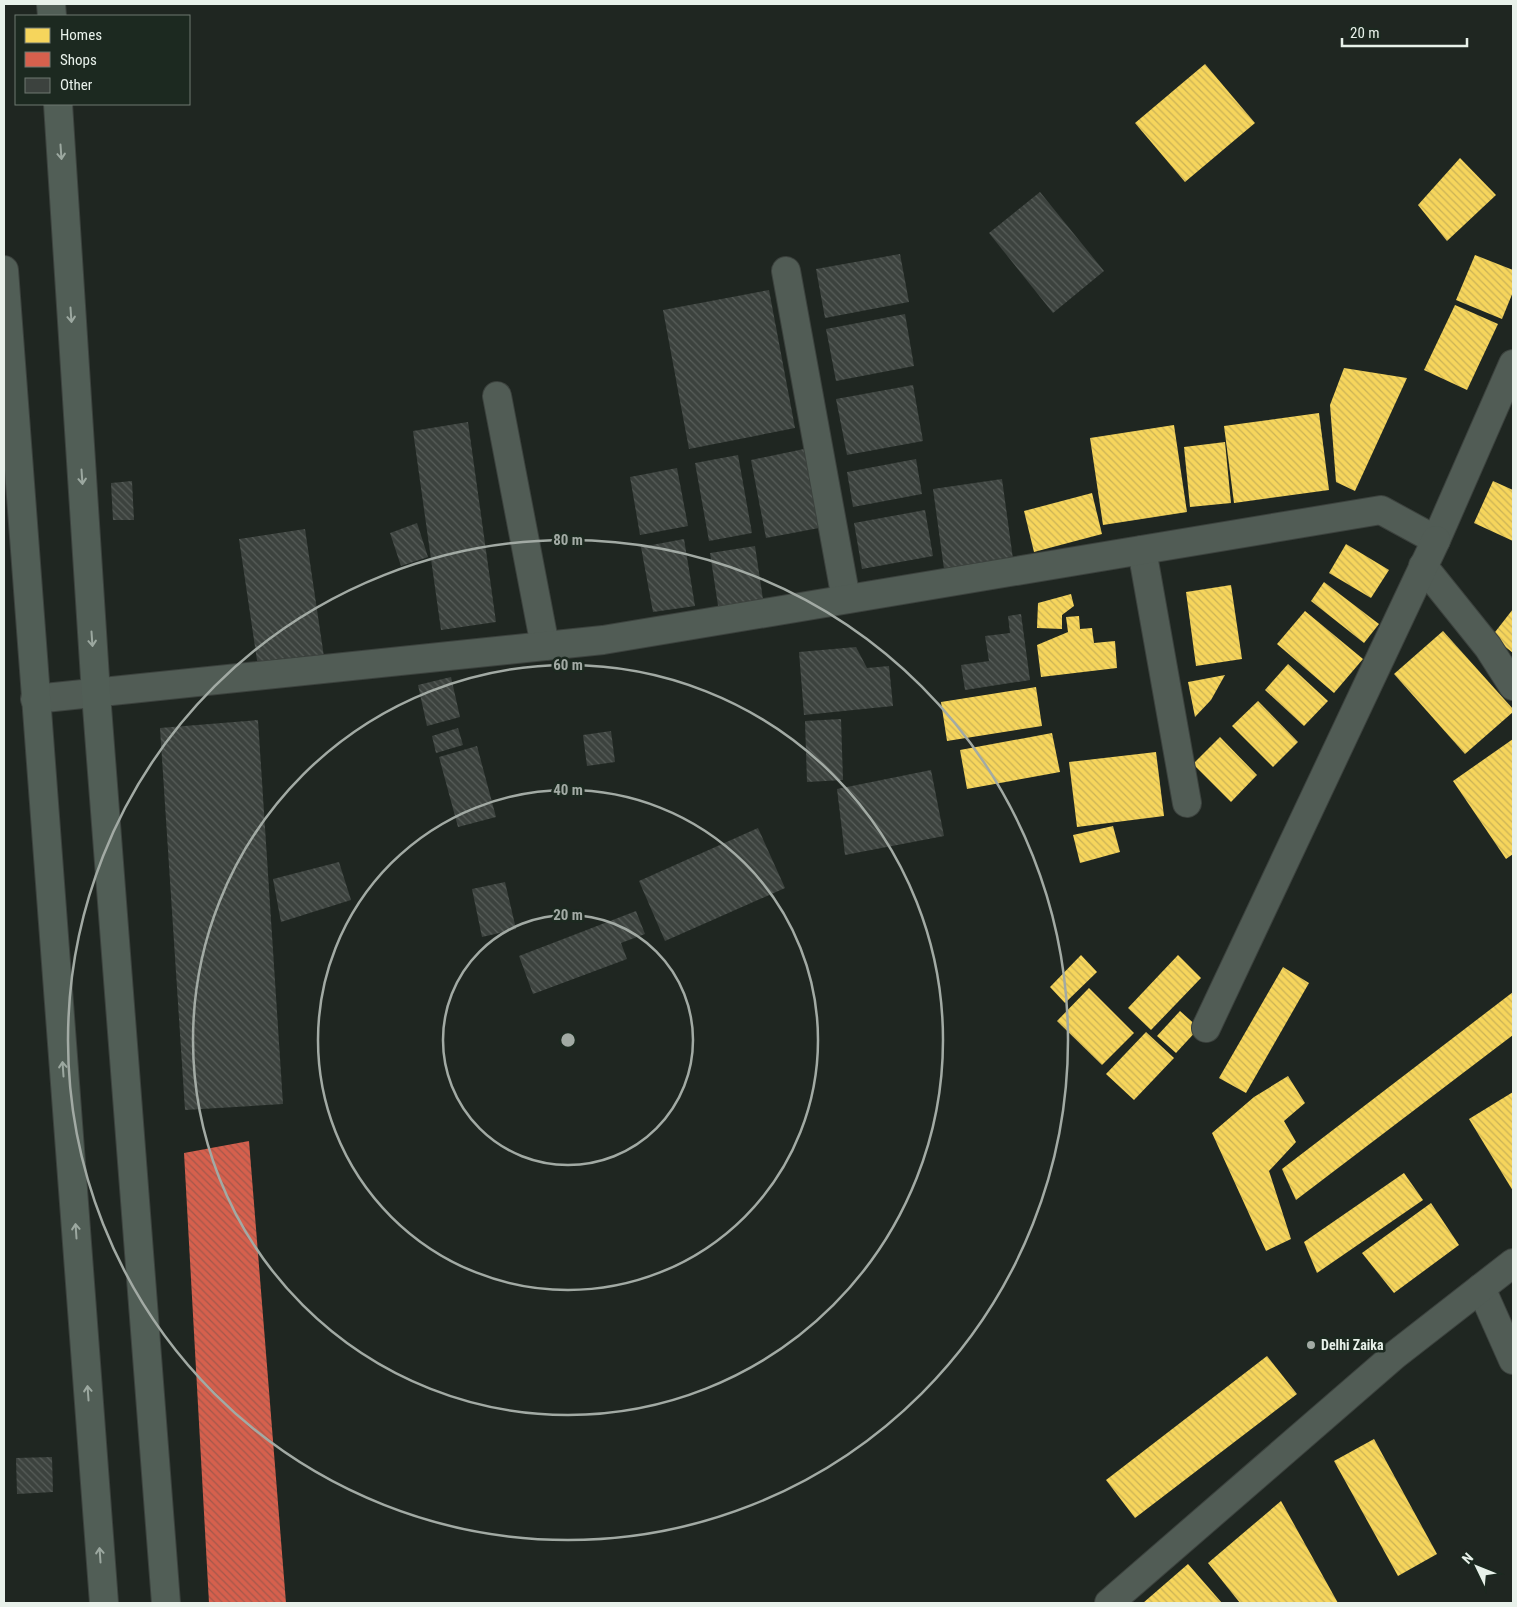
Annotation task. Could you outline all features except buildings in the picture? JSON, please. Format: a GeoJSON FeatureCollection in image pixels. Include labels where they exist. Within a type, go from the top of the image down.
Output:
{"type":"FeatureCollection","features":[{"type":"Feature","properties":{"kind":"main road"},"geometry":{"type":"LineString","coordinates":[[58,105],[96,694],[166,1603]]}},
{"type":"Feature","properties":{"kind":"main road"},"geometry":{"type":"LineString","coordinates":[[4,270],[104,1603]]}},
{"type":"Feature","properties":{"kind":"street"},"geometry":{"type":"LineString","coordinates":[[786,271],[846,599]]}},
{"type":"Feature","properties":{"kind":"street"},"geometry":{"type":"LineString","coordinates":[[1206,1028],[1424,566],[1513,364]]}},
{"type":"Feature","properties":{"kind":"street"},"geometry":{"type":"LineString","coordinates":[[497,396],[545,646]]}},
{"type":"Feature","properties":{"kind":"street"},"geometry":{"type":"LineString","coordinates":[[35,699],[603,640],[1381,510],[1436,540]]}},
{"type":"Feature","properties":{"kind":"street"},"geometry":{"type":"LineString","coordinates":[[1142,550],[1187,803]]}},
{"type":"Feature","properties":{"kind":"street"},"geometry":{"type":"LineString","coordinates":[[1424,566],[1488,647],[1513,686]]}},
{"type":"Feature","properties":{"kind":"street"},"geometry":{"type":"LineString","coordinates":[[1109,1603],[1395,1355],[1513,1263]]}},
{"type":"Feature","properties":{"kind":"street"},"geometry":{"type":"LineString","coordinates":[[1481,1288],[1513,1360]]}},
{"type":"Feature","properties":{"kind":"place","name":"Delhi Zaika"},"geometry":{"type":"Point","coordinates":[1311,1345]}}]}
